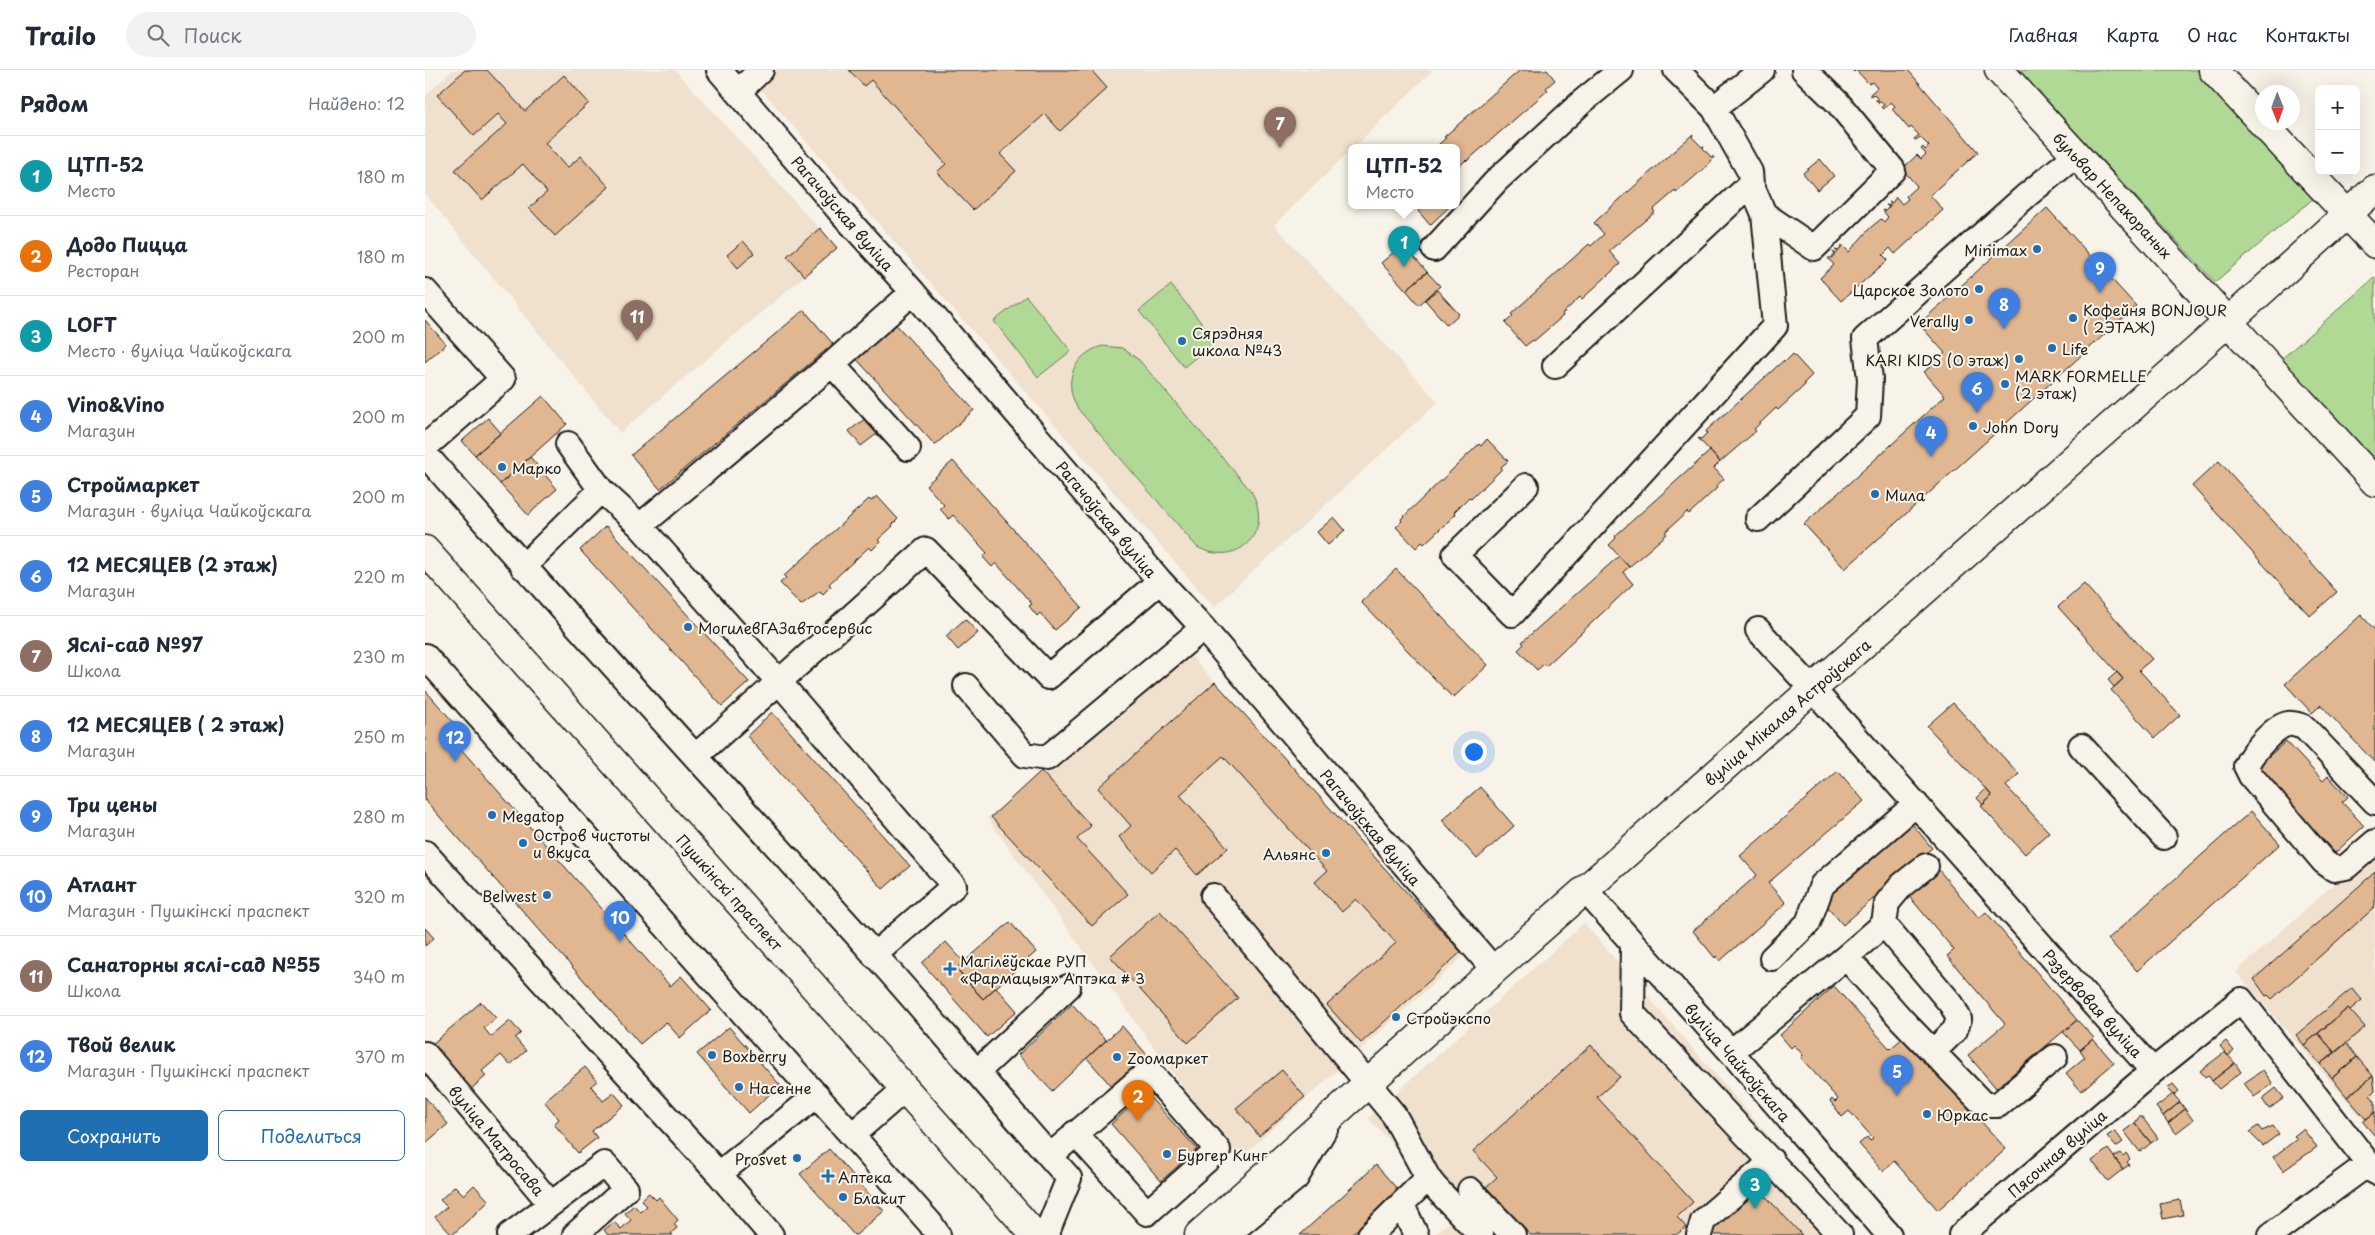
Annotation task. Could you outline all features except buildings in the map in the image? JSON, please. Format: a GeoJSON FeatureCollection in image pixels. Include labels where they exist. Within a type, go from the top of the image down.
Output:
{"type":"FeatureCollection","features":[{"type":"Feature","properties":{"kind":"main road","name":"бульвар Непакораных"},"geometry":{"type":"LineString","coordinates":[[1999,70],[2181,268],[2226,322],[2375,482]]}},
{"type":"Feature","properties":{"kind":"main road"},"geometry":{"type":"LineString","coordinates":[[2213,70],[2375,244]]}},
{"type":"Feature","properties":{"kind":"main road","name":"вуліца Мікалая Астроўскага"},"geometry":{"type":"LineString","coordinates":[[1199,1235],[1494,970],[2348,215],[2375,189]]}},
{"type":"Feature","properties":{"kind":"main road","name":"Пушкінскі праспект"},"geometry":{"type":"LineString","coordinates":[[425,550],[1035,1235]]}},
{"type":"Feature","properties":{"kind":"street","name":"Рагачоўская вуліца"},"geometry":{"type":"LineString","coordinates":[[719,70],[832,202],[913,292],[1160,581],[1203,628],[1494,970]]}},
{"type":"Feature","properties":{"kind":"street"},"geometry":{"type":"LineString","coordinates":[[738,92],[761,70]]}},
{"type":"Feature","properties":{"kind":"street"},"geometry":{"type":"LineString","coordinates":[[1434,249],[1497,180],[1583,100],[1621,70]]}},
{"type":"Feature","properties":{"kind":"street"},"geometry":{"type":"LineString","coordinates":[[1526,486],[1455,554],[1512,614],[1775,326],[1764,214],[1751,184],[1749,172],[1714,108],[1676,70]]}},
{"type":"Feature","properties":{"kind":"street"},"geometry":{"type":"LineString","coordinates":[[1714,108],[1761,70]]}},
{"type":"Feature","properties":{"kind":"street"},"geometry":{"type":"LineString","coordinates":[[1764,214],[1814,248],[1893,170],[1838,103],[1805,70]]}},
{"type":"Feature","properties":{"kind":"street"},"geometry":{"type":"LineString","coordinates":[[1758,519],[1868,416],[1870,379],[1865,339],[2027,195],[2076,155]]}},
{"type":"Feature","properties":{"kind":"street"},"geometry":{"type":"LineString","coordinates":[[1555,366],[1751,184]]}},
{"type":"Feature","properties":{"kind":"street"},"geometry":{"type":"LineString","coordinates":[[425,291],[503,379],[425,448]]}},
{"type":"Feature","properties":{"kind":"street"},"geometry":{"type":"LineString","coordinates":[[640,526],[832,364],[913,292]]}},
{"type":"Feature","properties":{"kind":"street"},"geometry":{"type":"LineString","coordinates":[[832,364],[908,448]]}},
{"type":"Feature","properties":{"kind":"street"},"geometry":{"type":"LineString","coordinates":[[568,444],[601,490],[640,526],[780,683],[954,886],[874,954]]}},
{"type":"Feature","properties":{"kind":"street"},"geometry":{"type":"LineString","coordinates":[[425,454],[523,567],[874,954],[978,1071],[1069,1178],[1046,1235]]}},
{"type":"Feature","properties":{"kind":"street"},"geometry":{"type":"LineString","coordinates":[[523,567],[601,490]]}},
{"type":"Feature","properties":{"kind":"street"},"geometry":{"type":"LineString","coordinates":[[696,756],[780,683],[926,550],[1048,677],[1160,581]]}},
{"type":"Feature","properties":{"kind":"street"},"geometry":{"type":"LineString","coordinates":[[966,686],[1025,754],[1047,758],[1203,628]]}},
{"type":"Feature","properties":{"kind":"street","name":"Рэзервовая вуліца"},"geometry":{"type":"LineString","coordinates":[[1757,630],[1916,804],[2153,1071],[2241,1000],[2372,1168]]}},
{"type":"Feature","properties":{"kind":"street"},"geometry":{"type":"LineString","coordinates":[[425,656],[853,1135],[930,1223],[938,1235]]}},
{"type":"Feature","properties":{"kind":"street"},"geometry":{"type":"LineString","coordinates":[[2375,802],[2304,727],[2288,724],[2276,730],[2250,756],[2246,766],[2251,776],[2325,862],[2334,869],[2346,867],[2375,842]]}},
{"type":"Feature","properties":{"kind":"street"},"geometry":{"type":"LineString","coordinates":[[2081,746],[2164,837]]}},
{"type":"Feature","properties":{"kind":"street"},"geometry":{"type":"LineString","coordinates":[[1772,958],[1808,924],[1822,885],[1916,804]]}},
{"type":"Feature","properties":{"kind":"street"},"geometry":{"type":"LineString","coordinates":[[425,853],[719,1174],[771,1235]]}},
{"type":"Feature","properties":{"kind":"street"},"geometry":{"type":"LineString","coordinates":[[1731,1052],[1884,924],[1887,903],[1902,885],[1926,866]]}},
{"type":"Feature","properties":{"kind":"street","name":"вуліца Чайкоўскага"},"geometry":{"type":"LineString","coordinates":[[1585,890],[1731,1052],[1889,1235]]}},
{"type":"Feature","properties":{"kind":"street"},"geometry":{"type":"LineString","coordinates":[[1213,896],[1394,1115],[1435,1188],[1481,1235]]}},
{"type":"Feature","properties":{"kind":"street"},"geometry":{"type":"LineString","coordinates":[[1884,924],[1952,1005],[1959,1019],[1955,1030],[1933,1052]]}},
{"type":"Feature","properties":{"kind":"street"},"geometry":{"type":"LineString","coordinates":[[1633,944],[1632,1013],[1840,1235]]}},
{"type":"Feature","properties":{"kind":"street"},"geometry":{"type":"LineString","coordinates":[[1846,956],[1984,1105],[1998,1105],[2055,1057]]}},
{"type":"Feature","properties":{"kind":"street"},"geometry":{"type":"LineString","coordinates":[[978,1071],[1068,987]]}},
{"type":"Feature","properties":{"kind":"street","name":"вуліца Матросава"},"geometry":{"type":"LineString","coordinates":[[425,1054],[550,1203]]}},
{"type":"Feature","properties":{"kind":"street"},"geometry":{"type":"LineString","coordinates":[[1050,1156],[1075,1133],[1149,1071],[1218,1150],[1147,1213],[1075,1133]]}},
{"type":"Feature","properties":{"kind":"street","name":"Пясочная вуліца"},"geometry":{"type":"LineString","coordinates":[[1961,1235],[2153,1071]]}},
{"type":"Feature","properties":{"kind":"street"},"geometry":{"type":"LineString","coordinates":[[853,1135],[905,1088]]}},
{"type":"Feature","properties":{"kind":"street"},"geometry":{"type":"LineString","coordinates":[[719,1174],[817,1095]]}},
{"type":"Feature","properties":{"kind":"street"},"geometry":{"type":"LineString","coordinates":[[1227,1235],[1296,1178],[1333,1115]]}},
{"type":"Feature","properties":{"kind":"street"},"geometry":{"type":"LineString","coordinates":[[1699,1235],[1703,1221],[1772,1161]]}},
{"type":"Feature","properties":{"kind":"street"},"geometry":{"type":"LineString","coordinates":[[521,1232],[550,1203],[604,1164],[626,1189],[575,1235]]}},
{"type":"Feature","properties":{"kind":"street"},"geometry":{"type":"LineString","coordinates":[[2271,1235],[2372,1168]]}},
{"type":"Feature","properties":{"kind":"street"},"geometry":{"type":"LineString","coordinates":[[1370,1235],[1428,1178]]}},
{"type":"Feature","properties":{"kind":"street"},"geometry":{"type":"LineString","coordinates":[[1470,1190],[1513,1235]]}},
{"type":"Feature","properties":{"kind":"street"},"geometry":{"type":"LineString","coordinates":[[1402,1205],[1416,1235]]}},
{"type":"Feature","properties":{"kind":"shaded area"},"geometry":{"type":"Polygon","coordinates":[[[452,70],[675,70],[837,248],[620,433],[425,194],[425,96],[452,70]]]}},
{"type":"Feature","properties":{"kind":"shaded area","name":"Сярэдняя школа №43"},"geometry":{"type":"Polygon","coordinates":[[[744,70],[1433,70],[1357,144],[1348,144],[1348,153],[1274,225],[1438,402],[1214,607],[744,70]]]}},
{"type":"Feature","properties":{"kind":"shaded area"},"geometry":{"type":"Polygon","coordinates":[[[1191,656],[1465,955],[1237,1161],[987,818],[1191,656]]]}},
{"type":"Feature","properties":{"kind":"shaded area"},"geometry":{"type":"Polygon","coordinates":[[[2375,847],[2375,1133],[2236,972],[2375,847]]]}},
{"type":"Feature","properties":{"kind":"shaded area"},"geometry":{"type":"Polygon","coordinates":[[[1584,923],[1855,1235],[1434,1235],[1458,1214],[1368,1118],[1584,923]]]}},
{"type":"Feature","properties":{"kind":"green space"},"geometry":{"type":"Polygon","coordinates":[[[2018,70],[2198,70],[2314,198],[2215,282],[2018,70]]]}},
{"type":"Feature","properties":{"kind":"green space"},"geometry":{"type":"Polygon","coordinates":[[[2375,277],[2375,468],[2278,362],[2375,277]]]}},
{"type":"Feature","properties":{"kind":"green space"},"geometry":{"type":"Polygon","coordinates":[[[1171,285],[1216,341],[1184,367],[1139,311],[1171,285]]]}},
{"type":"Feature","properties":{"kind":"green space"},"geometry":{"type":"Polygon","coordinates":[[[1026,296],[1071,351],[1038,377],[994,321],[1026,296]]]}},
{"type":"Feature","properties":{"kind":"green space"},"geometry":{"type":"Polygon","coordinates":[[[1102,346],[1122,348],[1139,360],[1251,491],[1257,506],[1258,520],[1255,532],[1248,542],[1238,549],[1226,553],[1212,553],[1197,547],[1078,409],[1071,389],[1073,371],[1077,363],[1084,356],[1102,346]]]}},
{"type":"Feature","properties":{"kind":"place","name":"Яслі-сад №97"},"geometry":{"type":"Point","coordinates":[1280,148]}},
{"type":"Feature","properties":{"kind":"place","name":"Minimax"},"geometry":{"type":"Point","coordinates":[2037,249]}},
{"type":"Feature","properties":{"kind":"place","name":"ЦТП-52"},"geometry":{"type":"Point","coordinates":[1404,267]}},
{"type":"Feature","properties":{"kind":"place","name":"Царское Золото"},"geometry":{"type":"Point","coordinates":[1979,289]}},
{"type":"Feature","properties":{"kind":"place","name":"Три цены"},"geometry":{"type":"Point","coordinates":[2100,293]}},
{"type":"Feature","properties":{"kind":"place","name":"Кофейня BONJOUR ( 2ЭТАЖ)"},"geometry":{"type":"Point","coordinates":[2073,318]}},
{"type":"Feature","properties":{"kind":"place","name":"Verally"},"geometry":{"type":"Point","coordinates":[1969,320]}},
{"type":"Feature","properties":{"kind":"place","name":"12 МЕСЯЦЕВ ( 2 этаж)"},"geometry":{"type":"Point","coordinates":[2004,329]}},
{"type":"Feature","properties":{"kind":"place","name":"Санаторны яслі-сад №55"},"geometry":{"type":"Point","coordinates":[637,341]}},
{"type":"Feature","properties":{"kind":"place","name":"Сярэдняя школа №43"},"geometry":{"type":"Point","coordinates":[1182,341]}},
{"type":"Feature","properties":{"kind":"place","name":"Life"},"geometry":{"type":"Point","coordinates":[2052,348]}},
{"type":"Feature","properties":{"kind":"place","name":"KARI KIDS (0 этаж)"},"geometry":{"type":"Point","coordinates":[2019,359]}},
{"type":"Feature","properties":{"kind":"place","name":"MARK FORMELLE (2 этаж)"},"geometry":{"type":"Point","coordinates":[2005,384]}},
{"type":"Feature","properties":{"kind":"place","name":"12 МЕСЯЦЕВ (2 этаж)"},"geometry":{"type":"Point","coordinates":[1977,413]}},
{"type":"Feature","properties":{"kind":"place","name":"John Dory"},"geometry":{"type":"Point","coordinates":[1973,426]}},
{"type":"Feature","properties":{"kind":"place","name":"Vino&Vino"},"geometry":{"type":"Point","coordinates":[1931,457]}},
{"type":"Feature","properties":{"kind":"place","name":"Марко"},"geometry":{"type":"Point","coordinates":[502,467]}},
{"type":"Feature","properties":{"kind":"place","name":"Мила"},"geometry":{"type":"Point","coordinates":[1875,494]}},
{"type":"Feature","properties":{"kind":"place","name":"МогилевГАЗавтосервис"},"geometry":{"type":"Point","coordinates":[688,627]}},
{"type":"Feature","properties":{"kind":"place","name":"Твой велик"},"geometry":{"type":"Point","coordinates":[455,762]}},
{"type":"Feature","properties":{"kind":"place","name":"Megatop"},"geometry":{"type":"Point","coordinates":[492,815]}},
{"type":"Feature","properties":{"kind":"place","name":"Остров чистоты и вкуса"},"geometry":{"type":"Point","coordinates":[523,843]}},
{"type":"Feature","properties":{"kind":"place","name":"Альянс"},"geometry":{"type":"Point","coordinates":[1326,853]}},
{"type":"Feature","properties":{"kind":"place","name":"Belwest"},"geometry":{"type":"Point","coordinates":[547,895]}},
{"type":"Feature","properties":{"kind":"place","name":"Атлант"},"geometry":{"type":"Point","coordinates":[620,942]}},
{"type":"Feature","properties":{"kind":"place","name":"Магілёўскае РУП «Фармацыя» Аптэка # 3"},"geometry":{"type":"Point","coordinates":[950,969]}},
{"type":"Feature","properties":{"kind":"place","name":"Стройэкспо"},"geometry":{"type":"Point","coordinates":[1396,1017]}},
{"type":"Feature","properties":{"kind":"place","name":"Boxberry"},"geometry":{"type":"Point","coordinates":[712,1055]}},
{"type":"Feature","properties":{"kind":"place","name":"Zooмаркет"},"geometry":{"type":"Point","coordinates":[1117,1057]}},
{"type":"Feature","properties":{"kind":"place","name":"Насенне"},"geometry":{"type":"Point","coordinates":[739,1087]}},
{"type":"Feature","properties":{"kind":"place","name":"Строймаркет"},"geometry":{"type":"Point","coordinates":[1897,1096]}},
{"type":"Feature","properties":{"kind":"place","name":"Юркас"},"geometry":{"type":"Point","coordinates":[1927,1114]}},
{"type":"Feature","properties":{"kind":"place","name":"Додо Пицца"},"geometry":{"type":"Point","coordinates":[1138,1121]}},
{"type":"Feature","properties":{"kind":"place","name":"Бургер Кинг"},"geometry":{"type":"Point","coordinates":[1167,1154]}},
{"type":"Feature","properties":{"kind":"place","name":"Prosvet"},"geometry":{"type":"Point","coordinates":[797,1158]}},
{"type":"Feature","properties":{"kind":"place","name":"Аптека"},"geometry":{"type":"Point","coordinates":[828,1176]}},
{"type":"Feature","properties":{"kind":"place","name":"Блакит"},"geometry":{"type":"Point","coordinates":[843,1197]}},
{"type":"Feature","properties":{"kind":"place","name":"LOFT"},"geometry":{"type":"Point","coordinates":[1755,1209]}}]}
